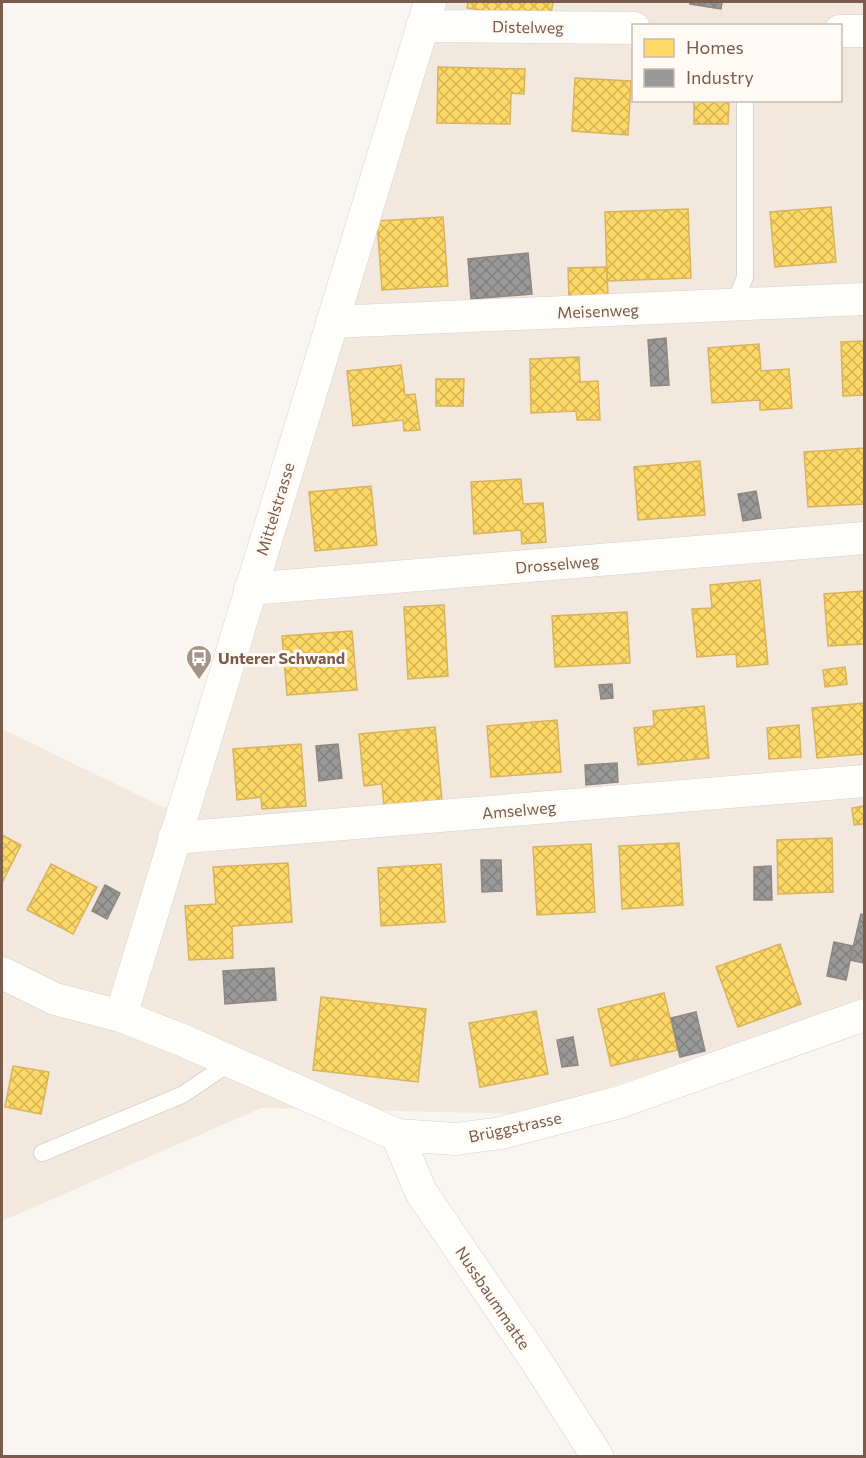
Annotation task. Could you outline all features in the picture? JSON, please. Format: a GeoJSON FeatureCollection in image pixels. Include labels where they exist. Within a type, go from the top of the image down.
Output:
{"type":"FeatureCollection","features":[{"type":"Feature","properties":{"kind":"street","name":"Distelweg"},"geometry":{"type":"LineString","coordinates":[[426,14],[632,28]]}},
{"type":"Feature","properties":{"kind":"street","name":"Mittelstrasse"},"geometry":{"type":"LineString","coordinates":[[121,1016],[426,14]]}},
{"type":"Feature","properties":{"kind":"street"},"geometry":{"type":"LineString","coordinates":[[842,31],[864,31]]}},
{"type":"Feature","properties":{"kind":"street","name":"Meisenweg"},"geometry":{"type":"LineString","coordinates":[[332,322],[864,299]]}},
{"type":"Feature","properties":{"kind":"street","name":"Drosselweg"},"geometry":{"type":"LineString","coordinates":[[250,589],[864,538]]}},
{"type":"Feature","properties":{"kind":"street","name":"Amselweg"},"geometry":{"type":"LineString","coordinates":[[174,838],[864,781]]}},
{"type":"Feature","properties":{"kind":"street","name":"Brüggstrasse"},"geometry":{"type":"LineString","coordinates":[[2,973],[55,999],[121,1016],[182,1040],[397,1135],[456,1139],[501,1133],[630,1099],[864,1015]]}},
{"type":"Feature","properties":{"kind":"street","name":"Nussbaummatte"},"geometry":{"type":"LineString","coordinates":[[397,1135],[421,1192],[535,1359],[597,1456]]}},
{"type":"Feature","properties":{"kind":"lane"},"geometry":{"type":"LineString","coordinates":[[734,305],[745,277],[745,102]]}},
{"type":"Feature","properties":{"kind":"lane"},"geometry":{"type":"LineString","coordinates":[[42,1153],[182,1095],[231,1062]]}},
{"type":"Feature","properties":{"kind":"shaded area"},"geometry":{"type":"Polygon","coordinates":[[[443,2],[864,2],[864,1000],[531,1114],[261,1108],[2,1221],[2,729],[192,821],[443,2]]]}},
{"type":"Feature","properties":{"kind":"building: Homes"},"geometry":{"type":"Polygon","coordinates":[[[468,2],[553,2],[550,21],[467,8],[468,2]]]}},
{"type":"Feature","properties":{"kind":"building: Homes"},"geometry":{"type":"Polygon","coordinates":[[[438,67],[525,69],[524,94],[511,93],[510,124],[437,123],[438,67]]]}},
{"type":"Feature","properties":{"kind":"building: Homes"},"geometry":{"type":"Polygon","coordinates":[[[575,78],[631,81],[628,135],[572,131],[575,78]]]}},
{"type":"Feature","properties":{"kind":"building: Homes"},"geometry":{"type":"Polygon","coordinates":[[[694,102],[729,102],[728,124],[694,124],[694,102]]]}},
{"type":"Feature","properties":{"kind":"building: Homes"},"geometry":{"type":"Polygon","coordinates":[[[831,207],[836,262],[775,267],[770,212],[831,207]]]}},
{"type":"Feature","properties":{"kind":"building: Homes"},"geometry":{"type":"Polygon","coordinates":[[[688,209],[691,278],[607,281],[605,212],[688,209]]]}},
{"type":"Feature","properties":{"kind":"building: Homes"},"geometry":{"type":"Polygon","coordinates":[[[443,217],[448,286],[382,290],[377,221],[443,217]]]}},
{"type":"Feature","properties":{"kind":"building: Homes"},"geometry":{"type":"Polygon","coordinates":[[[607,267],[608,299],[569,301],[568,268],[607,267]]]}},
{"type":"Feature","properties":{"kind":"building: Homes"},"geometry":{"type":"Polygon","coordinates":[[[864,341],[864,395],[843,396],[841,342],[864,341]]]}},
{"type":"Feature","properties":{"kind":"building: Homes"},"geometry":{"type":"Polygon","coordinates":[[[759,344],[761,371],[789,369],[792,408],[760,410],[760,400],[712,403],[708,348],[759,344]]]}},
{"type":"Feature","properties":{"kind":"building: Homes"},"geometry":{"type":"Polygon","coordinates":[[[579,357],[580,382],[598,381],[600,420],[577,420],[576,411],[531,413],[530,359],[579,357]]]}},
{"type":"Feature","properties":{"kind":"building: Homes"},"geometry":{"type":"Polygon","coordinates":[[[401,365],[405,395],[415,394],[420,430],[404,431],[403,420],[353,426],[347,371],[401,365]]]}},
{"type":"Feature","properties":{"kind":"building: Homes"},"geometry":{"type":"Polygon","coordinates":[[[436,379],[464,379],[463,406],[436,406],[436,379]]]}},
{"type":"Feature","properties":{"kind":"building: Homes"},"geometry":{"type":"Polygon","coordinates":[[[864,448],[864,504],[808,507],[804,452],[864,448]]]}},
{"type":"Feature","properties":{"kind":"building: Homes"},"geometry":{"type":"Polygon","coordinates":[[[700,461],[705,515],[638,520],[634,467],[700,461]]]}},
{"type":"Feature","properties":{"kind":"building: Homes"},"geometry":{"type":"Polygon","coordinates":[[[521,479],[523,504],[543,503],[546,542],[522,544],[521,530],[474,534],[471,482],[521,479]]]}},
{"type":"Feature","properties":{"kind":"building: Homes"},"geometry":{"type":"Polygon","coordinates":[[[371,486],[377,545],[315,551],[309,492],[371,486]]]}},
{"type":"Feature","properties":{"kind":"building: Homes"},"geometry":{"type":"Polygon","coordinates":[[[760,580],[768,664],[737,667],[736,654],[697,657],[692,609],[712,608],[710,585],[760,580]]]}},
{"type":"Feature","properties":{"kind":"building: Homes"},"geometry":{"type":"Polygon","coordinates":[[[864,591],[864,644],[828,646],[824,594],[864,591]]]}},
{"type":"Feature","properties":{"kind":"building: Homes"},"geometry":{"type":"Polygon","coordinates":[[[444,605],[448,676],[408,679],[404,607],[444,605]]]}},
{"type":"Feature","properties":{"kind":"building: Homes"},"geometry":{"type":"Polygon","coordinates":[[[627,612],[630,663],[555,667],[552,616],[627,612]]]}},
{"type":"Feature","properties":{"kind":"building: Homes"},"geometry":{"type":"Polygon","coordinates":[[[352,631],[357,690],[287,695],[282,636],[352,631]]]}},
{"type":"Feature","properties":{"kind":"building: Homes"},"geometry":{"type":"Polygon","coordinates":[[[845,667],[847,684],[825,687],[823,670],[845,667]]]}},
{"type":"Feature","properties":{"kind":"building: Homes"},"geometry":{"type":"Polygon","coordinates":[[[864,703],[864,754],[817,758],[812,708],[864,703]]]}},
{"type":"Feature","properties":{"kind":"building: Homes"},"geometry":{"type":"Polygon","coordinates":[[[704,706],[709,758],[638,765],[634,728],[654,726],[653,711],[704,706]]]}},
{"type":"Feature","properties":{"kind":"building: Homes"},"geometry":{"type":"Polygon","coordinates":[[[557,720],[561,772],[491,777],[487,726],[557,720]]]}},
{"type":"Feature","properties":{"kind":"building: Homes"},"geometry":{"type":"Polygon","coordinates":[[[799,725],[801,757],[769,759],[767,728],[799,725]]]}},
{"type":"Feature","properties":{"kind":"building: Homes"},"geometry":{"type":"Polygon","coordinates":[[[435,727],[442,800],[384,806],[382,784],[364,786],[359,734],[435,727]]]}},
{"type":"Feature","properties":{"kind":"building: Homes"},"geometry":{"type":"Polygon","coordinates":[[[301,744],[306,806],[262,809],[261,797],[237,800],[233,749],[301,744]]]}},
{"type":"Feature","properties":{"kind":"building: Homes"},"geometry":{"type":"Polygon","coordinates":[[[864,806],[864,824],[854,825],[852,808],[864,806]]]}},
{"type":"Feature","properties":{"kind":"building: Homes"},"geometry":{"type":"Polygon","coordinates":[[[2,835],[21,845],[2,883],[2,835]]]}},
{"type":"Feature","properties":{"kind":"building: Homes"},"geometry":{"type":"Polygon","coordinates":[[[832,838],[833,892],[778,894],[777,840],[832,838]]]}},
{"type":"Feature","properties":{"kind":"building: Homes"},"geometry":{"type":"Polygon","coordinates":[[[679,843],[683,905],[622,909],[619,846],[679,843]]]}},
{"type":"Feature","properties":{"kind":"building: Homes"},"geometry":{"type":"Polygon","coordinates":[[[591,844],[595,912],[537,915],[533,847],[591,844]]]}},
{"type":"Feature","properties":{"kind":"building: Homes"},"geometry":{"type":"Polygon","coordinates":[[[288,863],[292,922],[232,926],[233,958],[189,960],[185,906],[216,904],[213,867],[288,863]]]}},
{"type":"Feature","properties":{"kind":"building: Homes"},"geometry":{"type":"Polygon","coordinates":[[[51,864],[97,887],[73,934],[27,910],[51,864]]]}},
{"type":"Feature","properties":{"kind":"building: Homes"},"geometry":{"type":"Polygon","coordinates":[[[441,864],[445,922],[381,926],[378,868],[441,864]]]}},
{"type":"Feature","properties":{"kind":"building: Homes"},"geometry":{"type":"Polygon","coordinates":[[[780,944],[801,1004],[738,1027],[716,967],[780,944]]]}},
{"type":"Feature","properties":{"kind":"building: Homes"},"geometry":{"type":"Polygon","coordinates":[[[664,993],[678,1050],[611,1066],[598,1009],[664,993]]]}},
{"type":"Feature","properties":{"kind":"building: Homes"},"geometry":{"type":"Polygon","coordinates":[[[321,997],[426,1009],[418,1082],[313,1070],[321,997]]]}},
{"type":"Feature","properties":{"kind":"building: Homes"},"geometry":{"type":"Polygon","coordinates":[[[536,1011],[548,1074],[480,1087],[469,1023],[536,1011]]]}},
{"type":"Feature","properties":{"kind":"building: Homes"},"geometry":{"type":"Polygon","coordinates":[[[13,1066],[49,1072],[41,1114],[5,1107],[13,1066]]]}},
{"type":"Feature","properties":{"kind":"building: Industry"},"geometry":{"type":"Polygon","coordinates":[[[690,2],[722,2],[721,9],[690,4],[690,2]]]}},
{"type":"Feature","properties":{"kind":"building: Industry"},"geometry":{"type":"Polygon","coordinates":[[[528,253],[532,294],[471,299],[468,259],[528,253]]]}},
{"type":"Feature","properties":{"kind":"building: Industry"},"geometry":{"type":"Polygon","coordinates":[[[666,338],[669,385],[651,386],[648,340],[666,338]]]}},
{"type":"Feature","properties":{"kind":"building: Industry"},"geometry":{"type":"Polygon","coordinates":[[[756,491],[761,518],[743,521],[738,494],[756,491]]]}},
{"type":"Feature","properties":{"kind":"building: Industry"},"geometry":{"type":"Polygon","coordinates":[[[612,684],[613,698],[601,699],[599,685],[612,684]]]}},
{"type":"Feature","properties":{"kind":"building: Industry"},"geometry":{"type":"Polygon","coordinates":[[[338,744],[342,778],[319,781],[316,746],[338,744]]]}},
{"type":"Feature","properties":{"kind":"building: Industry"},"geometry":{"type":"Polygon","coordinates":[[[617,763],[618,782],[586,785],[585,765],[617,763]]]}},
{"type":"Feature","properties":{"kind":"building: Industry"},"geometry":{"type":"Polygon","coordinates":[[[481,860],[501,860],[502,891],[482,892],[481,860]]]}},
{"type":"Feature","properties":{"kind":"building: Industry"},"geometry":{"type":"Polygon","coordinates":[[[771,866],[772,900],[754,900],[754,867],[771,866]]]}},
{"type":"Feature","properties":{"kind":"building: Industry"},"geometry":{"type":"Polygon","coordinates":[[[105,885],[120,893],[107,919],[92,911],[105,885]]]}},
{"type":"Feature","properties":{"kind":"building: Industry"},"geometry":{"type":"Polygon","coordinates":[[[861,914],[864,915],[864,963],[850,960],[861,914]]]}},
{"type":"Feature","properties":{"kind":"building: Industry"},"geometry":{"type":"Polygon","coordinates":[[[834,942],[853,946],[846,980],[827,976],[834,942]]]}},
{"type":"Feature","properties":{"kind":"building: Industry"},"geometry":{"type":"Polygon","coordinates":[[[274,968],[276,1000],[225,1004],[223,971],[274,968]]]}},
{"type":"Feature","properties":{"kind":"building: Industry"},"geometry":{"type":"Polygon","coordinates":[[[696,1012],[705,1051],[680,1057],[671,1018],[696,1012]]]}},
{"type":"Feature","properties":{"kind":"building: Industry"},"geometry":{"type":"Polygon","coordinates":[[[573,1037],[578,1065],[562,1067],[557,1040],[573,1037]]]}},
{"type":"Feature","properties":{"kind":"place","name":"Unterer Schwand"},"geometry":{"type":"Point","coordinates":[199,681]}}]}
